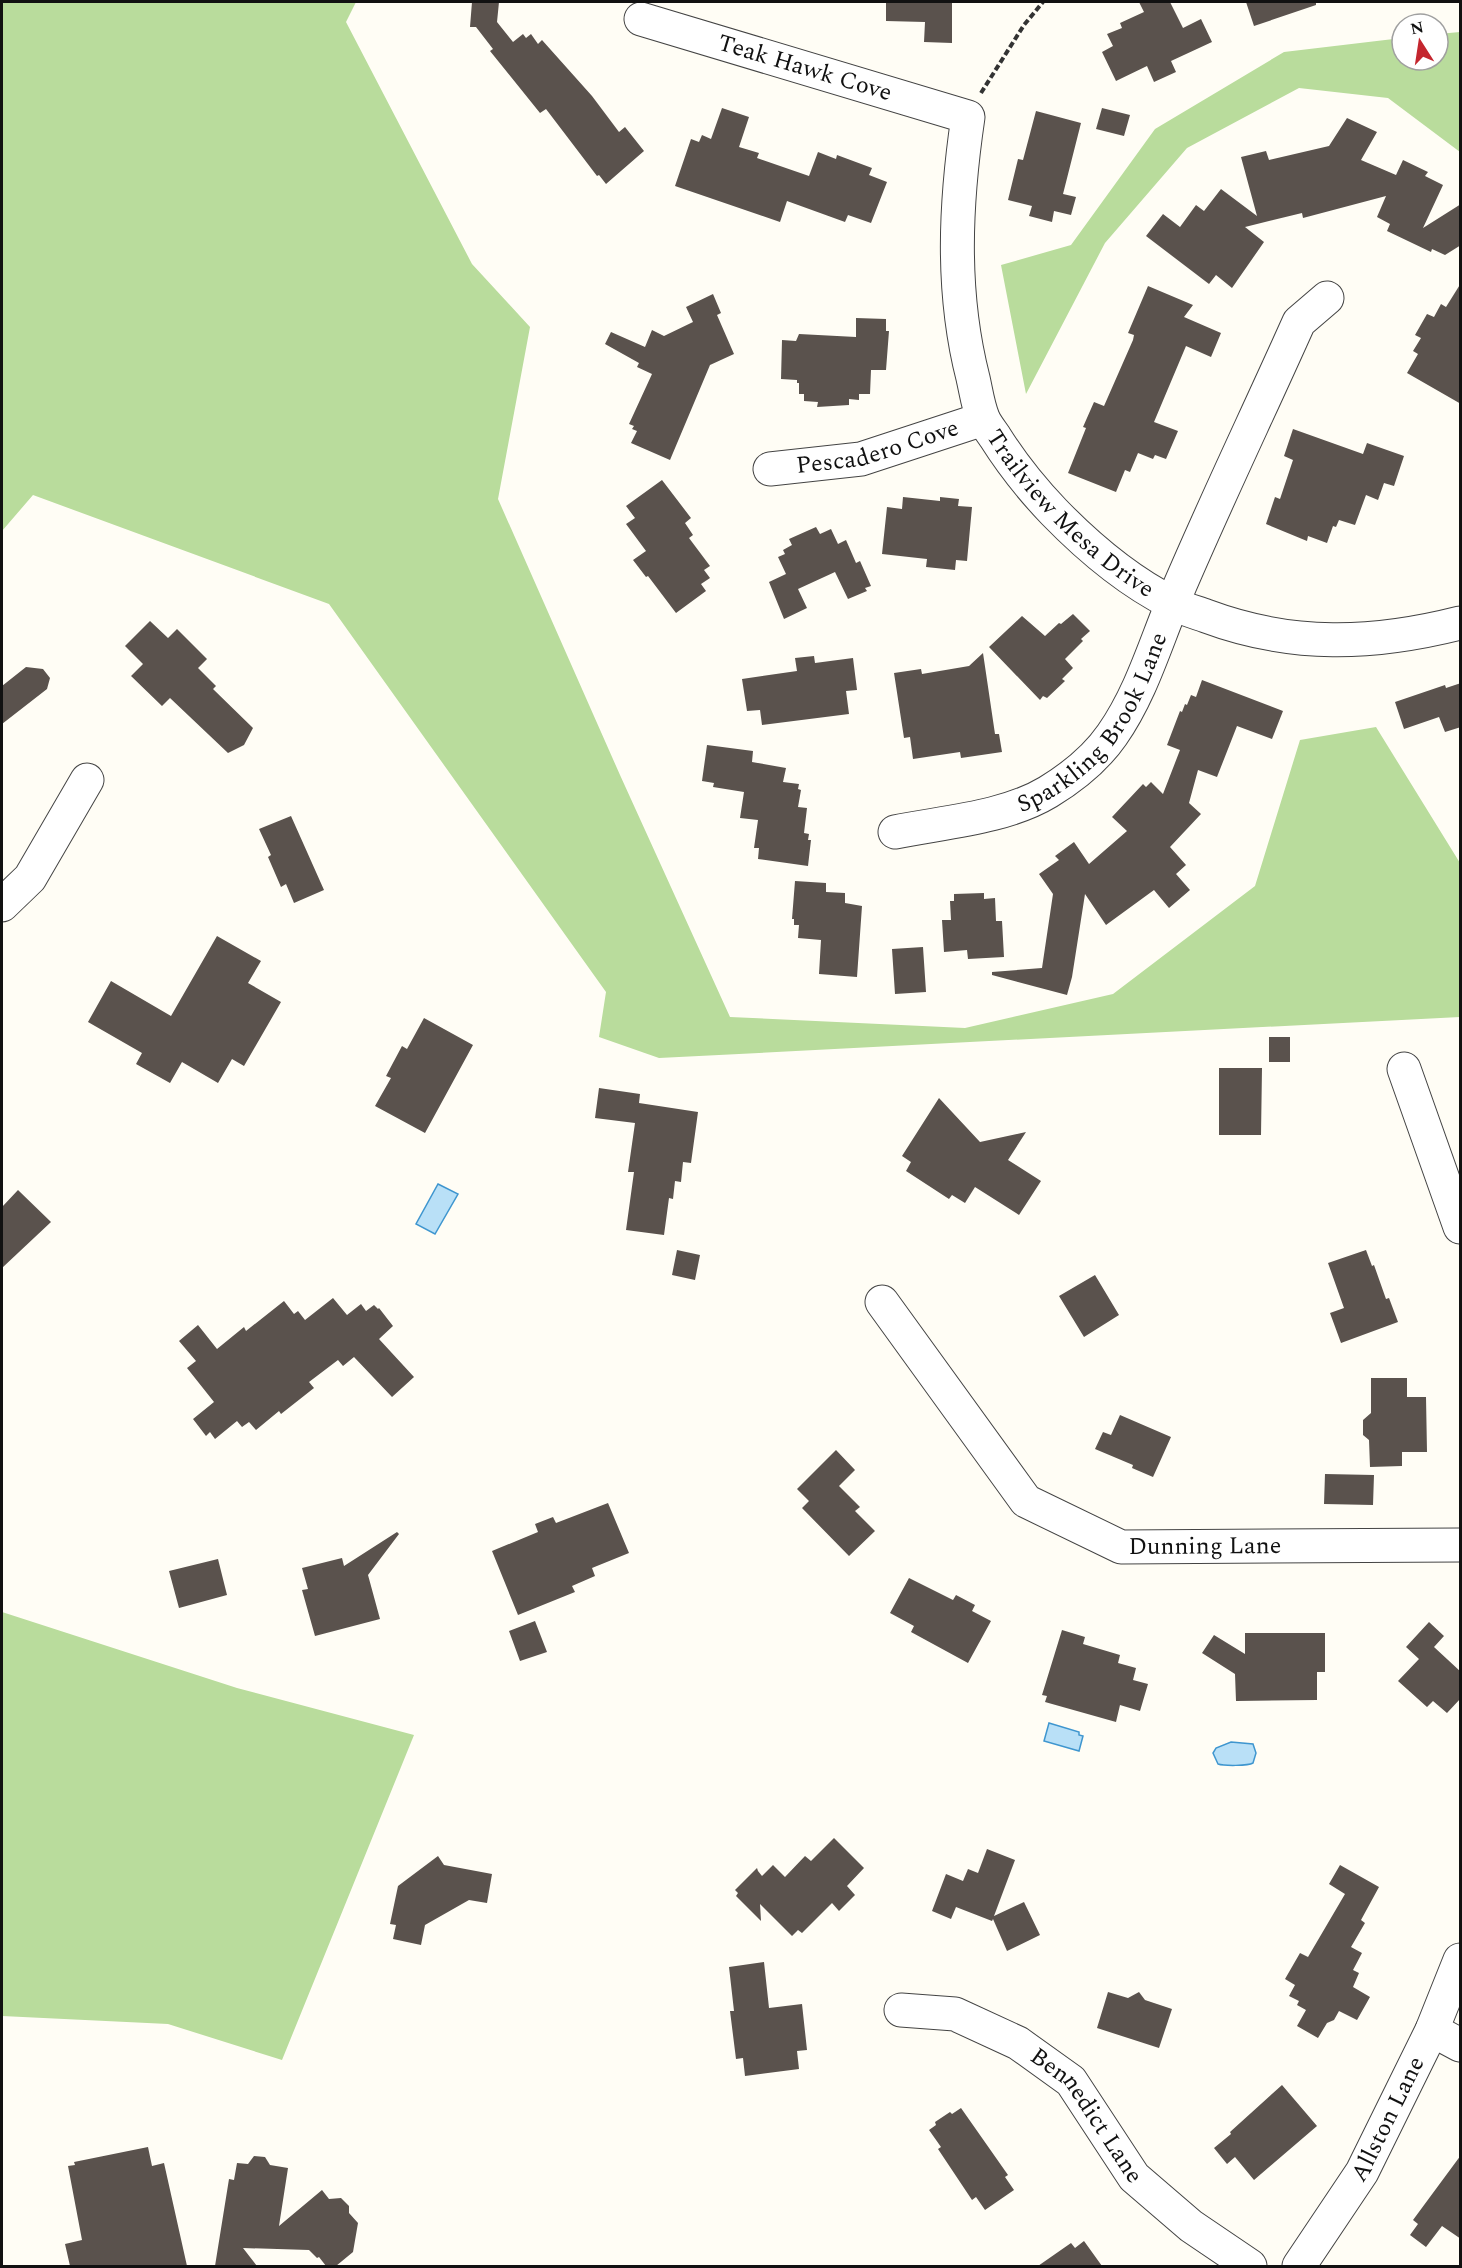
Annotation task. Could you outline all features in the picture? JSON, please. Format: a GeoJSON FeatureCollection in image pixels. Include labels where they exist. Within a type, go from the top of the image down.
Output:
{"type":"FeatureCollection","features":[{"type":"Feature","properties":{"kind":"street","name":"Teak Hawk Cove"},"geometry":{"type":"LineString","coordinates":[[641,19],[968,117]]}},
{"type":"Feature","properties":{"kind":"street","name":"Trailview Mesa Drive"},"geometry":{"type":"LineString","coordinates":[[968,117],[960,173],[956,237],[959,292],[968,357],[984,419],[1007,456],[1037,495],[1078,537],[1123,573],[1173,603],[1232,625],[1265,634],[1334,641],[1383,639],[1461,623]]}},
{"type":"Feature","properties":{"kind":"street","name":"Sparkling Brook Lane"},"geometry":{"type":"LineString","coordinates":[[895,832],[1007,810],[1046,793],[1078,771],[1110,738],[1140,687],[1173,603],[1299,322],[1327,298]]}},
{"type":"Feature","properties":{"kind":"street","name":"Pescadero Cove"},"geometry":{"type":"LineString","coordinates":[[770,469],[861,459],[984,419]]}},
{"type":"Feature","properties":{"kind":"street"},"geometry":{"type":"LineString","coordinates":[[2,905],[30,878],[87,780]]}},
{"type":"Feature","properties":{"kind":"street"},"geometry":{"type":"LineString","coordinates":[[1404,1069],[1461,1227]]}},
{"type":"Feature","properties":{"kind":"street","name":"Dunning Lane"},"geometry":{"type":"LineString","coordinates":[[882,1302],[1026,1501],[1121,1547],[1461,1545]]}},
{"type":"Feature","properties":{"kind":"street","name":"Allston Lane"},"geometry":{"type":"LineString","coordinates":[[1299,2266],[1362,2172],[1432,2030],[1461,1960]]}},
{"type":"Feature","properties":{"kind":"street","name":"Bennedict Lane"},"geometry":{"type":"LineString","coordinates":[[902,2010],[955,2014],[1018,2043],[1071,2081],[1134,2177],[1191,2226],[1250,2266]]}},
{"type":"Feature","properties":{"kind":"street"},"geometry":{"type":"LineString","coordinates":[[1432,2030],[1461,2045]]}},
{"type":"Feature","properties":{"kind":"path"},"geometry":{"type":"LineString","coordinates":[[968,117],[989,78],[1042,2]]}},
{"type":"Feature","properties":{"kind":"green space"},"geometry":{"type":"Polygon","coordinates":[[[2,2],[356,2],[346,22],[472,264],[530,327],[498,499],[730,1017],[965,1028],[1113,994],[1255,886],[1300,740],[1376,727],[1460,863],[1460,1017],[659,1058],[599,1037],[606,992],[329,604],[33,495],[2,531],[2,2]]]}},
{"type":"Feature","properties":{"kind":"green space"},"geometry":{"type":"Polygon","coordinates":[[[1460,32],[1460,152],[1388,98],[1299,88],[1187,148],[1105,243],[1026,394],[1001,265],[1071,245],[1155,129],[1284,52],[1390,39],[1390,72],[1450,72],[1450,33],[1460,32]]]}},
{"type":"Feature","properties":{"kind":"green space"},"geometry":{"type":"Polygon","coordinates":[[[2,1612],[237,1688],[414,1735],[282,2060],[168,2024],[2,2016],[2,1612]]]}},
{"type":"Feature","properties":{"kind":"water"},"geometry":{"type":"Polygon","coordinates":[[[438,1184],[458,1194],[435,1234],[416,1224],[438,1184]]]}},
{"type":"Feature","properties":{"kind":"water"},"geometry":{"type":"Polygon","coordinates":[[[1049,1723],[1079,1732],[1079,1735],[1083,1736],[1079,1751],[1044,1741],[1049,1723]]]}},
{"type":"Feature","properties":{"kind":"water"},"geometry":{"type":"Polygon","coordinates":[[[1231,1742],[1253,1744],[1256,1753],[1253,1763],[1218,1764],[1213,1753],[1216,1748],[1231,1742]]]}},
{"type":"Feature","properties":{"kind":"building"},"geometry":{"type":"Polygon","coordinates":[[[472,2],[499,2],[497,22],[513,42],[523,34],[526,38],[531,34],[538,44],[542,40],[592,96],[619,132],[625,127],[644,151],[606,184],[599,175],[597,176],[546,109],[540,113],[490,51],[493,49],[476,27],[470,27],[472,2]]]}},
{"type":"Feature","properties":{"kind":"building"},"geometry":{"type":"Polygon","coordinates":[[[886,2],[952,2],[952,43],[924,42],[925,22],[886,21],[886,2]]]}},
{"type":"Feature","properties":{"kind":"building"},"geometry":{"type":"Polygon","coordinates":[[[1139,2],[1170,2],[1183,28],[1201,19],[1212,42],[1171,61],[1176,72],[1154,82],[1147,66],[1116,81],[1102,52],[1113,46],[1107,34],[1122,28],[1120,23],[1144,12],[1139,2]]]}},
{"type":"Feature","properties":{"kind":"building"},"geometry":{"type":"Polygon","coordinates":[[[1246,2],[1316,2],[1316,5],[1254,26],[1246,2]]]}},
{"type":"Feature","properties":{"kind":"building"},"geometry":{"type":"Polygon","coordinates":[[[722,108],[749,117],[739,147],[759,153],[757,158],[809,176],[818,152],[836,159],[837,155],[872,168],[869,175],[887,182],[871,223],[848,215],[845,222],[787,201],[780,222],[675,186],[691,139],[699,142],[702,135],[711,139],[722,108]]]}},
{"type":"Feature","properties":{"kind":"building"},"geometry":{"type":"Polygon","coordinates":[[[1102,108],[1130,115],[1124,136],[1096,129],[1102,108]]]}},
{"type":"Feature","properties":{"kind":"building"},"geometry":{"type":"Polygon","coordinates":[[[1036,111],[1081,123],[1063,194],[1076,197],[1071,215],[1054,211],[1052,222],[1029,216],[1032,206],[1008,200],[1018,159],[1023,160],[1036,111]]]}},
{"type":"Feature","properties":{"kind":"building"},"geometry":{"type":"Polygon","coordinates":[[[1347,118],[1377,132],[1361,160],[1396,175],[1403,160],[1428,172],[1425,176],[1443,185],[1423,228],[1461,204],[1461,245],[1445,255],[1432,249],[1431,252],[1387,231],[1390,224],[1377,217],[1386,196],[1303,218],[1302,213],[1245,227],[1264,242],[1232,288],[1216,275],[1209,284],[1146,236],[1163,214],[1180,227],[1196,205],[1204,211],[1221,189],[1257,216],[1241,157],[1266,151],[1269,160],[1329,146],[1347,118]]]}},
{"type":"Feature","properties":{"kind":"building"},"geometry":{"type":"Polygon","coordinates":[[[1461,283],[1461,404],[1407,373],[1418,354],[1413,351],[1421,338],[1415,335],[1427,314],[1434,317],[1441,304],[1446,307],[1461,283]]]}},
{"type":"Feature","properties":{"kind":"building"},"geometry":{"type":"Polygon","coordinates":[[[1148,286],[1193,305],[1184,317],[1221,333],[1211,357],[1186,346],[1154,422],[1178,431],[1166,459],[1155,455],[1153,459],[1138,453],[1130,472],[1125,470],[1116,492],[1068,473],[1094,402],[1104,406],[1133,340],[1134,335],[1128,333],[1148,286]]]}},
{"type":"Feature","properties":{"kind":"building"},"geometry":{"type":"Polygon","coordinates":[[[713,294],[721,313],[717,315],[734,354],[710,365],[670,460],[631,443],[637,431],[629,424],[652,374],[637,367],[639,363],[605,344],[611,332],[645,347],[652,330],[664,336],[693,322],[686,307],[713,294]]]}},
{"type":"Feature","properties":{"kind":"building"},"geometry":{"type":"Polygon","coordinates":[[[856,318],[886,319],[886,331],[889,331],[886,370],[871,370],[870,394],[859,394],[859,400],[849,399],[849,405],[817,407],[818,402],[804,401],[804,394],[799,394],[797,380],[781,379],[782,340],[796,341],[799,334],[856,337],[856,318]]]}},
{"type":"Feature","properties":{"kind":"building"},"geometry":{"type":"Polygon","coordinates":[[[1293,429],[1363,454],[1367,443],[1404,456],[1394,486],[1384,483],[1378,500],[1366,495],[1355,525],[1339,520],[1336,527],[1333,526],[1327,543],[1308,536],[1307,541],[1266,524],[1275,497],[1280,499],[1293,460],[1284,456],[1293,429]]]}},
{"type":"Feature","properties":{"kind":"building"},"geometry":{"type":"Polygon","coordinates":[[[662,480],[691,518],[685,523],[693,535],[689,538],[710,566],[704,570],[710,578],[701,584],[706,591],[676,613],[633,560],[646,551],[626,524],[635,518],[626,506],[662,480]]]}},
{"type":"Feature","properties":{"kind":"building"},"geometry":{"type":"Polygon","coordinates":[[[903,497],[940,501],[940,497],[959,499],[958,506],[972,507],[967,561],[956,560],[955,570],[926,567],[927,559],[882,554],[887,507],[902,509],[903,497]]]}},
{"type":"Feature","properties":{"kind":"building"},"geometry":{"type":"Polygon","coordinates":[[[816,527],[820,534],[831,529],[838,544],[846,540],[856,563],[860,561],[871,586],[865,588],[867,591],[848,599],[835,572],[798,589],[807,608],[784,619],[769,582],[786,574],[778,557],[785,554],[783,550],[792,545],[789,539],[816,527]]]}},
{"type":"Feature","properties":{"kind":"building"},"geometry":{"type":"Polygon","coordinates":[[[1073,614],[1090,631],[1065,659],[1073,668],[1062,679],[1065,681],[1047,698],[1043,696],[1040,700],[989,647],[1022,616],[1045,636],[1073,614]]]}},
{"type":"Feature","properties":{"kind":"building"},"geometry":{"type":"Polygon","coordinates":[[[150,621],[168,638],[177,629],[207,659],[198,668],[216,686],[213,689],[253,728],[244,745],[228,753],[170,698],[162,706],[131,676],[143,664],[125,646],[150,621]]]}},
{"type":"Feature","properties":{"kind":"building"},"geometry":{"type":"Polygon","coordinates":[[[983,653],[995,734],[999,734],[1002,752],[961,758],[960,752],[913,759],[910,737],[904,738],[894,673],[921,669],[922,674],[969,666],[983,653]]]}},
{"type":"Feature","properties":{"kind":"building"},"geometry":{"type":"Polygon","coordinates":[[[814,656],[815,663],[853,658],[857,690],[846,691],[849,714],[762,725],[760,710],[747,711],[742,679],[797,671],[795,658],[814,656]]]}},
{"type":"Feature","properties":{"kind":"building"},"geometry":{"type":"Polygon","coordinates":[[[26,667],[43,669],[50,678],[47,689],[2,724],[2,686],[26,667]]]}},
{"type":"Feature","properties":{"kind":"building"},"geometry":{"type":"Polygon","coordinates":[[[1202,680],[1283,711],[1272,739],[1237,726],[1217,777],[1198,770],[1189,803],[1201,814],[1170,847],[1186,865],[1176,874],[1190,890],[1169,908],[1154,890],[1106,925],[1085,894],[1067,995],[992,975],[992,972],[1042,968],[1053,894],[1039,874],[1059,860],[1055,856],[1074,842],[1089,864],[1127,831],[1112,817],[1143,784],[1146,787],[1151,782],[1163,794],[1180,750],[1167,745],[1180,711],[1182,712],[1185,704],[1187,705],[1191,695],[1196,697],[1202,680]]]}},
{"type":"Feature","properties":{"kind":"building"},"geometry":{"type":"Polygon","coordinates":[[[1461,683],[1461,727],[1445,732],[1439,717],[1404,729],[1395,702],[1445,685],[1446,688],[1461,683]]]}},
{"type":"Feature","properties":{"kind":"building"},"geometry":{"type":"Polygon","coordinates":[[[707,745],[753,751],[752,762],[786,768],[783,782],[799,784],[798,789],[801,790],[798,807],[807,808],[804,833],[809,834],[808,840],[811,840],[808,866],[758,859],[759,848],[754,848],[758,820],[740,818],[744,792],[713,787],[714,783],[702,781],[707,745]]]}},
{"type":"Feature","properties":{"kind":"building"},"geometry":{"type":"Polygon","coordinates":[[[291,816],[324,890],[294,903],[286,884],[281,887],[268,857],[271,855],[259,829],[291,816]]]}},
{"type":"Feature","properties":{"kind":"building"},"geometry":{"type":"Polygon","coordinates":[[[795,881],[826,883],[826,892],[845,893],[845,903],[862,906],[857,977],[819,974],[821,940],[798,938],[799,925],[794,925],[794,919],[792,919],[795,881]]]}},
{"type":"Feature","properties":{"kind":"building"},"geometry":{"type":"Polygon","coordinates":[[[984,893],[984,899],[995,898],[996,921],[1002,921],[1004,957],[968,959],[967,950],[944,952],[942,920],[951,920],[950,901],[954,901],[954,894],[984,893]]]}},
{"type":"Feature","properties":{"kind":"building"},"geometry":{"type":"Polygon","coordinates":[[[217,936],[261,961],[248,983],[281,1002],[244,1066],[232,1059],[218,1083],[182,1062],[170,1083],[136,1064],[142,1053],[88,1022],[111,981],[171,1016],[217,936]]]}},
{"type":"Feature","properties":{"kind":"building"},"geometry":{"type":"Polygon","coordinates":[[[923,947],[926,992],[895,994],[892,949],[923,947]]]}},
{"type":"Feature","properties":{"kind":"building"},"geometry":{"type":"Polygon","coordinates":[[[424,1018],[473,1045],[425,1133],[375,1106],[391,1078],[386,1076],[402,1046],[407,1049],[424,1018]]]}},
{"type":"Feature","properties":{"kind":"building"},"geometry":{"type":"Polygon","coordinates":[[[1269,1037],[1290,1037],[1290,1062],[1269,1062],[1269,1037]]]}},
{"type":"Feature","properties":{"kind":"building"},"geometry":{"type":"Polygon","coordinates":[[[1219,1068],[1262,1068],[1261,1135],[1219,1135],[1219,1068]]]}},
{"type":"Feature","properties":{"kind":"building"},"geometry":{"type":"Polygon","coordinates":[[[599,1088],[640,1094],[639,1103],[698,1112],[691,1163],[683,1162],[681,1182],[675,1181],[673,1199],[669,1198],[664,1235],[626,1230],[634,1172],[628,1172],[635,1123],[595,1118],[599,1088]]]}},
{"type":"Feature","properties":{"kind":"building"},"geometry":{"type":"Polygon","coordinates":[[[939,1098],[980,1142],[1026,1132],[1008,1160],[1041,1181],[1019,1215],[975,1187],[965,1203],[952,1195],[949,1199],[906,1171],[911,1162],[902,1156],[939,1098]]]}},
{"type":"Feature","properties":{"kind":"building"},"geometry":{"type":"Polygon","coordinates":[[[18,1190],[51,1222],[2,1268],[2,1207],[18,1190]]]}},
{"type":"Feature","properties":{"kind":"building"},"geometry":{"type":"Polygon","coordinates":[[[677,1250],[700,1255],[695,1280],[672,1275],[677,1250]]]}},
{"type":"Feature","properties":{"kind":"building"},"geometry":{"type":"Polygon","coordinates":[[[1366,1250],[1398,1322],[1341,1343],[1330,1313],[1344,1308],[1328,1263],[1366,1250]]]}},
{"type":"Feature","properties":{"kind":"building"},"geometry":{"type":"Polygon","coordinates":[[[1095,1275],[1119,1315],[1084,1337],[1059,1296],[1095,1275]]]}},
{"type":"Feature","properties":{"kind":"building"},"geometry":{"type":"Polygon","coordinates":[[[333,1298],[347,1315],[361,1304],[366,1311],[374,1305],[379,1308],[393,1326],[379,1339],[414,1377],[392,1397],[354,1357],[343,1366],[338,1360],[309,1382],[314,1388],[281,1414],[279,1411],[256,1430],[249,1422],[242,1427],[237,1421],[215,1439],[210,1432],[206,1436],[193,1419],[214,1402],[187,1368],[196,1361],[179,1341],[198,1325],[217,1349],[244,1327],[246,1331],[284,1301],[294,1314],[298,1311],[305,1320],[333,1298]]]}},
{"type":"Feature","properties":{"kind":"building"},"geometry":{"type":"Polygon","coordinates":[[[1371,1378],[1407,1378],[1407,1397],[1426,1397],[1427,1452],[1402,1452],[1402,1466],[1370,1467],[1369,1440],[1363,1435],[1363,1420],[1371,1413],[1371,1378]]]}},
{"type":"Feature","properties":{"kind":"building"},"geometry":{"type":"Polygon","coordinates":[[[1120,1415],[1171,1437],[1153,1477],[1132,1468],[1133,1465],[1095,1449],[1103,1432],[1111,1435],[1120,1415]]]}},
{"type":"Feature","properties":{"kind":"building"},"geometry":{"type":"Polygon","coordinates":[[[836,1450],[855,1470],[839,1486],[860,1507],[855,1511],[875,1531],[849,1556],[802,1508],[809,1501],[797,1489],[836,1450]]]}},
{"type":"Feature","properties":{"kind":"building"},"geometry":{"type":"Polygon","coordinates":[[[1325,1474],[1374,1475],[1373,1505],[1324,1504],[1325,1474]]]}},
{"type":"Feature","properties":{"kind":"building"},"geometry":{"type":"Polygon","coordinates":[[[608,1503],[629,1553],[592,1568],[595,1576],[572,1586],[575,1592],[518,1615],[492,1551],[538,1532],[535,1524],[553,1517],[556,1523],[608,1503]]]}},
{"type":"Feature","properties":{"kind":"building"},"geometry":{"type":"Polygon","coordinates":[[[397,1532],[399,1534],[368,1575],[380,1619],[315,1636],[302,1590],[308,1589],[302,1568],[342,1558],[344,1566],[397,1532]]]}},
{"type":"Feature","properties":{"kind":"building"},"geometry":{"type":"Polygon","coordinates":[[[218,1559],[227,1595],[179,1608],[169,1571],[218,1559]]]}},
{"type":"Feature","properties":{"kind":"building"},"geometry":{"type":"Polygon","coordinates":[[[909,1578],[953,1600],[956,1595],[975,1605],[972,1611],[991,1621],[968,1663],[911,1632],[914,1626],[890,1613],[909,1578]]]}},
{"type":"Feature","properties":{"kind":"building"},"geometry":{"type":"Polygon","coordinates":[[[535,1621],[547,1652],[520,1661],[509,1631],[535,1621]]]}},
{"type":"Feature","properties":{"kind":"building"},"geometry":{"type":"Polygon","coordinates":[[[1429,1622],[1444,1636],[1434,1647],[1461,1672],[1461,1698],[1447,1713],[1433,1701],[1427,1707],[1398,1681],[1419,1659],[1406,1647],[1429,1622]]]}},
{"type":"Feature","properties":{"kind":"building"},"geometry":{"type":"Polygon","coordinates":[[[1062,1630],[1085,1637],[1083,1644],[1120,1655],[1118,1663],[1136,1668],[1133,1680],[1148,1684],[1140,1711],[1120,1705],[1116,1722],[1045,1702],[1047,1696],[1042,1695],[1062,1630]]]}},
{"type":"Feature","properties":{"kind":"building"},"geometry":{"type":"Polygon","coordinates":[[[1245,1633],[1325,1633],[1325,1672],[1317,1672],[1317,1700],[1236,1701],[1235,1674],[1202,1653],[1214,1635],[1245,1654],[1245,1633]]]}},
{"type":"Feature","properties":{"kind":"building"},"geometry":{"type":"Polygon","coordinates":[[[834,1838],[864,1868],[847,1886],[855,1895],[839,1911],[832,1903],[802,1933],[798,1930],[792,1936],[760,1904],[761,1921],[736,1896],[738,1893],[735,1890],[757,1868],[762,1876],[773,1865],[785,1877],[805,1856],[811,1861],[834,1838]]]}},
{"type":"Feature","properties":{"kind":"building"},"geometry":{"type":"Polygon","coordinates":[[[987,1849],[1015,1860],[994,1916],[1024,1902],[1040,1935],[1007,1951],[993,1919],[992,1921],[956,1907],[951,1919],[932,1911],[946,1874],[963,1881],[968,1869],[978,1873],[987,1849]]]}},
{"type":"Feature","properties":{"kind":"building"},"geometry":{"type":"Polygon","coordinates":[[[438,1856],[444,1865],[492,1874],[487,1903],[469,1900],[425,1925],[421,1945],[393,1939],[396,1925],[390,1924],[398,1886],[438,1856]]]}},
{"type":"Feature","properties":{"kind":"building"},"geometry":{"type":"Polygon","coordinates":[[[1340,1865],[1379,1887],[1361,1920],[1365,1923],[1351,1947],[1362,1953],[1353,1970],[1359,1973],[1353,1987],[1370,1997],[1357,2020],[1339,2011],[1334,2020],[1327,2023],[1318,2038],[1297,2026],[1306,2010],[1297,2005],[1299,2001],[1289,1996],[1295,1985],[1285,1979],[1300,1953],[1308,1957],[1345,1894],[1329,1884],[1340,1865]]]}},
{"type":"Feature","properties":{"kind":"building"},"geometry":{"type":"Polygon","coordinates":[[[764,1962],[769,2008],[802,2004],[807,2050],[797,2051],[799,2069],[745,2076],[743,2058],[736,2059],[730,2011],[734,2011],[729,1967],[764,1962]]]}},
{"type":"Feature","properties":{"kind":"building"},"geometry":{"type":"Polygon","coordinates":[[[1108,1992],[1128,1998],[1139,1992],[1145,2000],[1172,2009],[1159,2048],[1097,2028],[1108,1992]]]}},
{"type":"Feature","properties":{"kind":"building"},"geometry":{"type":"Polygon","coordinates":[[[1282,2085],[1317,2126],[1254,2180],[1235,2157],[1227,2164],[1214,2148],[1282,2085]]]}},
{"type":"Feature","properties":{"kind":"building"},"geometry":{"type":"Polygon","coordinates":[[[961,2108],[1008,2175],[1005,2177],[1014,2190],[985,2210],[976,2197],[972,2200],[938,2149],[941,2147],[929,2130],[936,2125],[935,2122],[961,2108]]]}},
{"type":"Feature","properties":{"kind":"building"},"geometry":{"type":"Polygon","coordinates":[[[148,2147],[152,2166],[164,2163],[187,2266],[70,2266],[65,2244],[82,2240],[68,2166],[75,2165],[74,2162],[148,2147]]]}},
{"type":"Feature","properties":{"kind":"building"},"geometry":{"type":"Polygon","coordinates":[[[1461,2155],[1461,2239],[1442,2226],[1426,2247],[1410,2235],[1418,2224],[1413,2220],[1461,2155]]]}},
{"type":"Feature","properties":{"kind":"building"},"geometry":{"type":"Polygon","coordinates":[[[254,2156],[265,2157],[270,2165],[288,2168],[279,2226],[322,2190],[329,2199],[341,2198],[349,2206],[349,2213],[358,2223],[353,2252],[336,2266],[326,2266],[309,2250],[243,2248],[257,2266],[215,2266],[229,2179],[234,2180],[237,2163],[248,2164],[254,2156]]]}},
{"type":"Feature","properties":{"kind":"building"},"geometry":{"type":"Polygon","coordinates":[[[1084,2241],[1102,2266],[1038,2266],[1071,2243],[1075,2248],[1084,2241]]]}}]}
